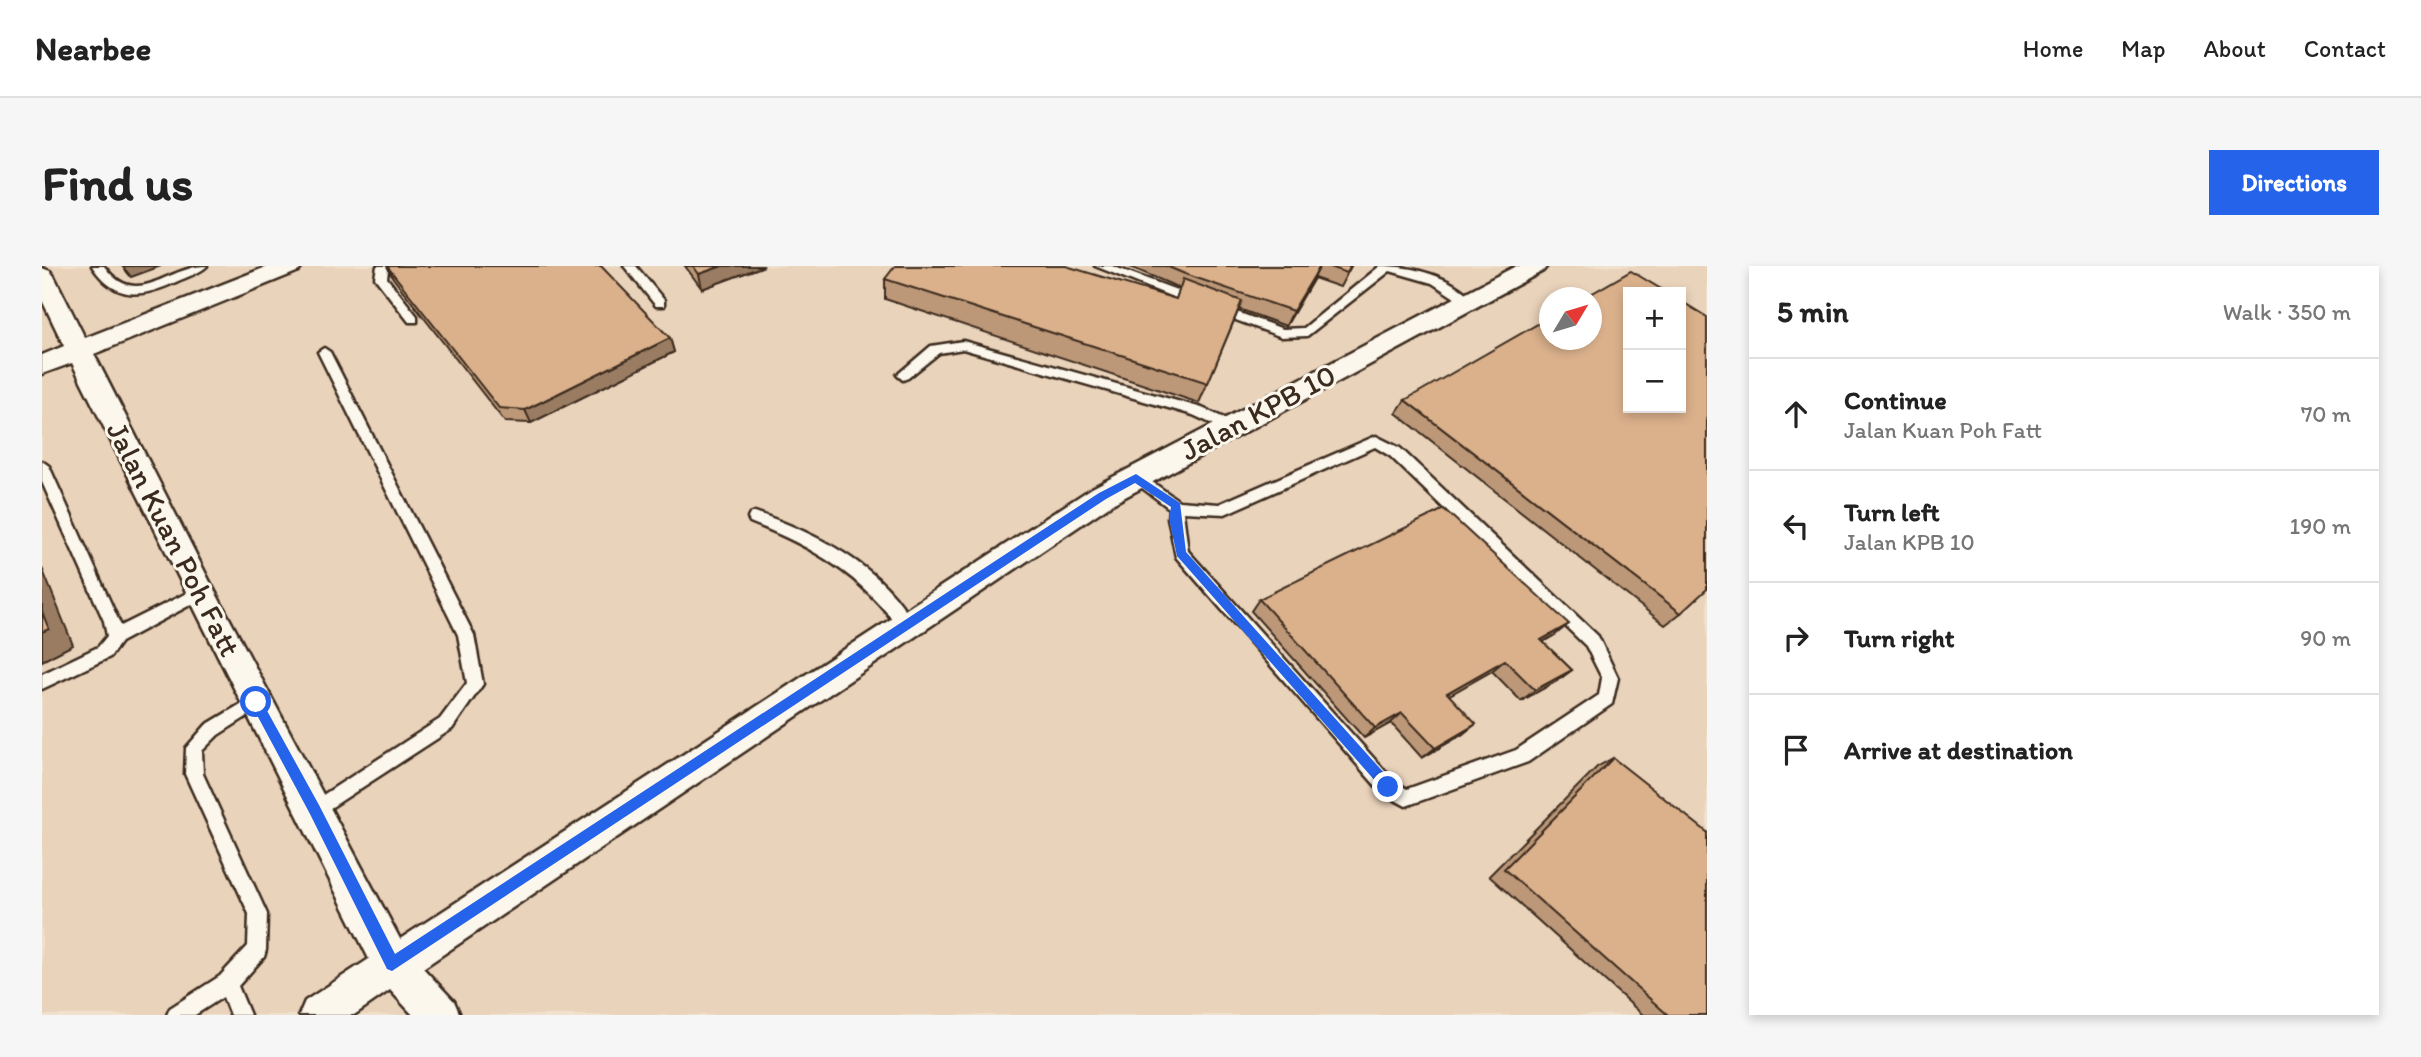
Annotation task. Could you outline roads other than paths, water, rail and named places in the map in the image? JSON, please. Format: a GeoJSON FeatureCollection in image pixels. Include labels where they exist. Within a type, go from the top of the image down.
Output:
{"type":"FeatureCollection","features":[{"type":"Feature","properties":{"kind":"street"},"geometry":{"type":"LineString","coordinates":[[42,365],[291,266]]}},
{"type":"Feature","properties":{"kind":"street","name":"Jalan KPB 10"},"geometry":{"type":"LineString","coordinates":[[318,1015],[1102,496],[1535,266]]}},
{"type":"Feature","properties":{"kind":"street","name":"Jalan Kuan Poh Fatt"},"geometry":{"type":"LineString","coordinates":[[42,276],[200,593],[315,810],[392,964],[440,1015]]}},
{"type":"Feature","properties":{"kind":"lane"},"geometry":{"type":"LineString","coordinates":[[98,266],[107,282],[122,292],[149,288],[201,266]]}},
{"type":"Feature","properties":{"kind":"lane"},"geometry":{"type":"LineString","coordinates":[[387,266],[382,268],[381,278],[413,319]]}},
{"type":"Feature","properties":{"kind":"lane"},"geometry":{"type":"LineString","coordinates":[[630,266],[660,303]]}},
{"type":"Feature","properties":{"kind":"lane"},"geometry":{"type":"LineString","coordinates":[[1101,266],[1282,333],[1307,332],[1388,266],[1436,280],[1468,301]]}},
{"type":"Feature","properties":{"kind":"lane"},"geometry":{"type":"LineString","coordinates":[[903,375],[935,348],[963,345],[1198,411],[1230,427]]}},
{"type":"Feature","properties":{"kind":"lane"},"geometry":{"type":"LineString","coordinates":[[315,810],[446,723],[475,684],[466,635],[324,352]]}},
{"type":"Feature","properties":{"kind":"lane"},"geometry":{"type":"LineString","coordinates":[[1136,478],[1176,506],[1220,510],[1376,441],[1395,452],[1592,641],[1610,678],[1606,699],[1522,756],[1406,798],[1388,787],[1181,553],[1175,518],[1176,506]]}},
{"type":"Feature","properties":{"kind":"lane"},"geometry":{"type":"LineString","coordinates":[[42,466],[112,621],[115,637]]}},
{"type":"Feature","properties":{"kind":"lane"},"geometry":{"type":"LineString","coordinates":[[755,518],[797,533],[848,562],[892,604],[906,625]]}},
{"type":"Feature","properties":{"kind":"lane"},"geometry":{"type":"LineString","coordinates":[[42,682],[104,652],[115,637],[200,593]]}},
{"type":"Feature","properties":{"kind":"lane"},"geometry":{"type":"LineString","coordinates":[[177,1015],[228,983],[257,950],[258,915],[194,774],[194,748],[212,730],[256,702]]}},
{"type":"Feature","properties":{"kind":"lane"},"geometry":{"type":"LineString","coordinates":[[228,983],[240,1015]]}}]}
